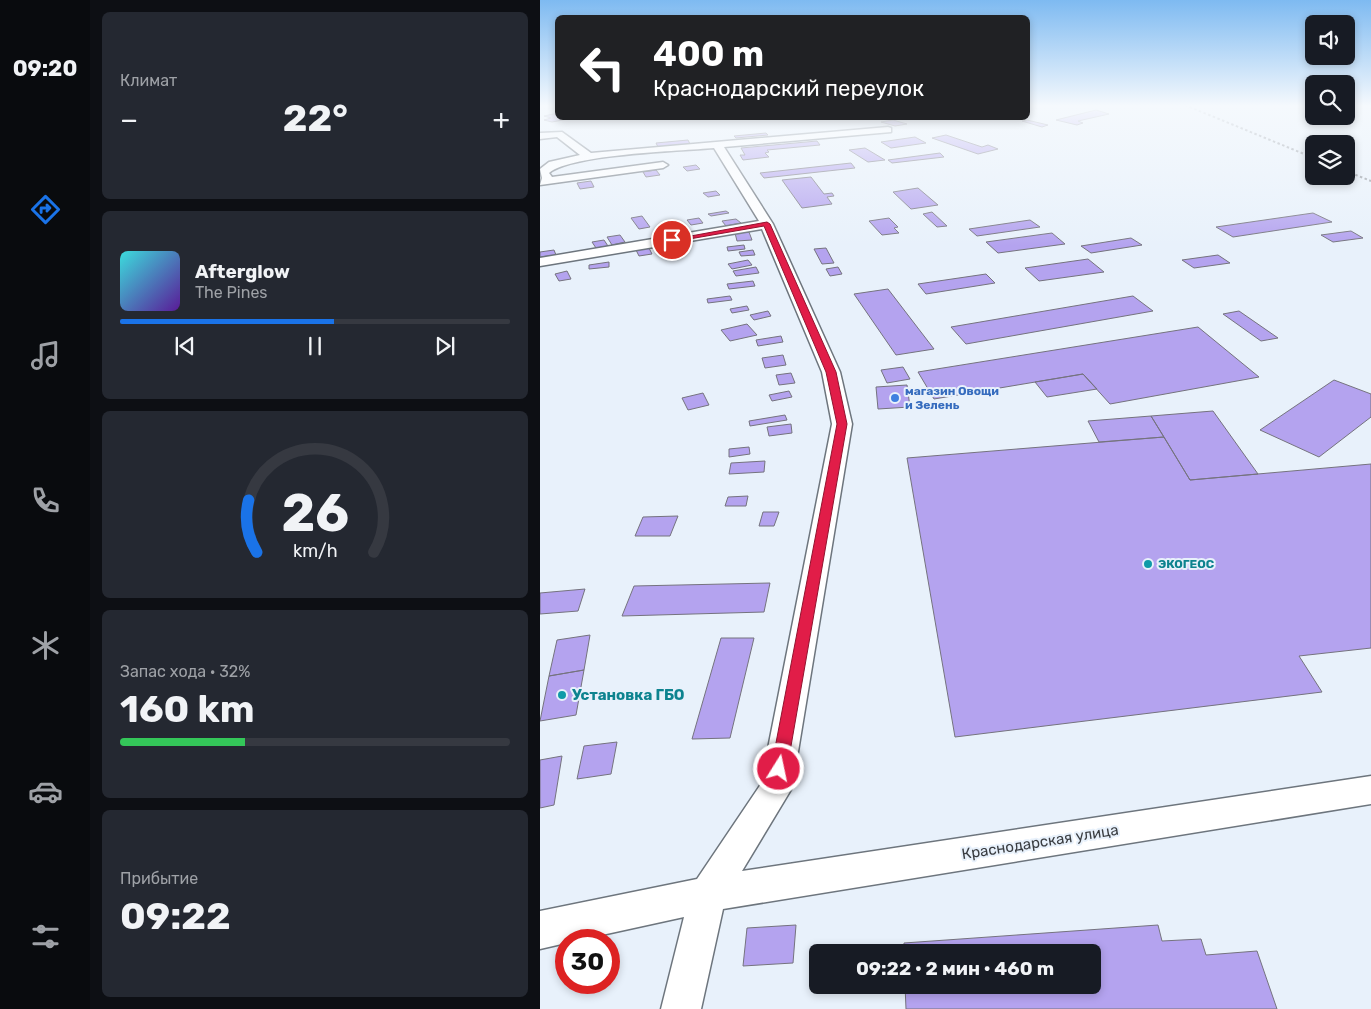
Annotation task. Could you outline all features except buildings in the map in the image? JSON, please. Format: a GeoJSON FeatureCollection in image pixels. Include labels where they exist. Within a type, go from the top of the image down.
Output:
{"type":"FeatureCollection","features":[{"type":"Feature","properties":{"kind":"street"},"geometry":{"type":"LineString","coordinates":[[584,152],[589,156]]}},
{"type":"Feature","properties":{"kind":"street"},"geometry":{"type":"LineString","coordinates":[[677,163],[545,182],[543,172],[553,164],[589,156],[719,154],[732,152]]}},
{"type":"Feature","properties":{"kind":"street"},"geometry":{"type":"LineString","coordinates":[[681,1009],[708,894],[776,788],[842,424],[831,372],[767,224],[719,154]]}},
{"type":"Feature","properties":{"kind":"street"},"geometry":{"type":"LineString","coordinates":[[540,262],[767,224]]}},
{"type":"Feature","properties":{"kind":"street","name":"Краснодарская улица"},"geometry":{"type":"LineString","coordinates":[[540,930],[708,894],[1371,790]]}},
{"type":"Feature","properties":{"kind":"railway"},"geometry":{"type":"LineString","coordinates":[[1300,152],[1305,154]]}},
{"type":"Feature","properties":{"kind":"railway"},"geometry":{"type":"LineString","coordinates":[[1355,175],[1371,181]]}},
{"type":"Feature","properties":{"kind":"place","name":"магазин Овощи и Зелень"},"geometry":{"type":"Point","coordinates":[895,398]}},
{"type":"Feature","properties":{"kind":"place","name":"ЭКОГЕОС"},"geometry":{"type":"Point","coordinates":[1148,564]}},
{"type":"Feature","properties":{"kind":"place","name":"Установка ГБО"},"geometry":{"type":"Point","coordinates":[562,695]}},
{"type":"Feature","properties":{"kind":"route"},"geometry":{"type":"LineString","coordinates":[[672,240],[767,224],[831,372],[842,424],[779,769]]}}]}
